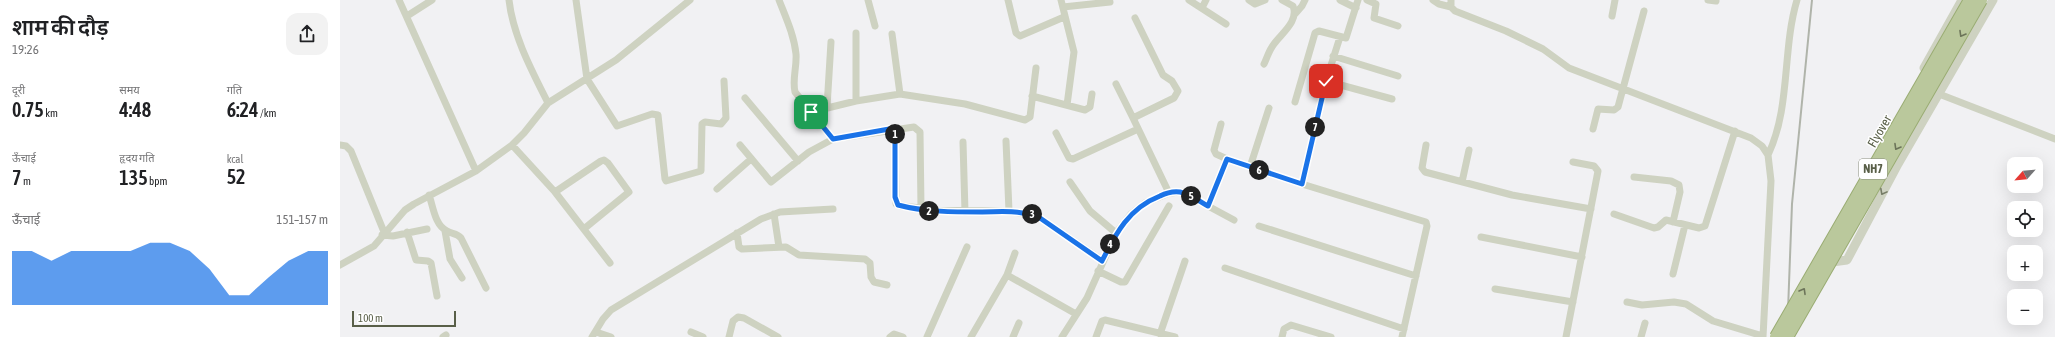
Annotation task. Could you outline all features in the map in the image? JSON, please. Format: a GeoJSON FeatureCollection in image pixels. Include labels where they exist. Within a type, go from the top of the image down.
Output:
{"type":"FeatureCollection","features":[{"type":"Feature","properties":{"kind":"highway","name":"Flyover"},"geometry":{"type":"LineString","coordinates":[[1776,337],[1970,0]]}},
{"type":"Feature","properties":{"kind":"highway","name":"Flyover"},"geometry":{"type":"LineString","coordinates":[[1787,337],[1981,0]]}},
{"type":"Feature","properties":{"kind":"street"},"geometry":{"type":"LineString","coordinates":[[399,0],[476,171]]}},
{"type":"Feature","properties":{"kind":"street"},"geometry":{"type":"LineString","coordinates":[[407,16],[432,0]]}},
{"type":"Feature","properties":{"kind":"street"},"geometry":{"type":"LineString","coordinates":[[509,0],[514,26],[534,75],[548,103]]}},
{"type":"Feature","properties":{"kind":"street"},"geometry":{"type":"LineString","coordinates":[[576,0],[586,79],[617,126],[652,114],[658,115],[665,179],[668,181],[701,171],[702,124],[705,122],[722,124],[726,118],[724,80]]}},
{"type":"Feature","properties":{"kind":"street"},"geometry":{"type":"LineString","coordinates":[[340,265],[374,246],[405,210],[476,171],[512,145],[548,103],[616,60],[690,0]]}},
{"type":"Feature","properties":{"kind":"street"},"geometry":{"type":"LineString","coordinates":[[778,0],[793,34],[796,56],[794,84],[795,92],[833,139]]}},
{"type":"Feature","properties":{"kind":"street"},"geometry":{"type":"LineString","coordinates":[[868,0],[874,26]]}},
{"type":"Feature","properties":{"kind":"street"},"geometry":{"type":"LineString","coordinates":[[1008,0],[1016,34],[1020,36],[1064,17]]}},
{"type":"Feature","properties":{"kind":"street"},"geometry":{"type":"LineString","coordinates":[[1189,0],[1226,24]]}},
{"type":"Feature","properties":{"kind":"street"},"geometry":{"type":"LineString","coordinates":[[1202,8],[1206,0]]}},
{"type":"Feature","properties":{"kind":"street"},"geometry":{"type":"LineString","coordinates":[[1249,0],[1255,4],[1265,0]]}},
{"type":"Feature","properties":{"kind":"street"},"geometry":{"type":"LineString","coordinates":[[1282,0],[1293,6],[1295,14]]}},
{"type":"Feature","properties":{"kind":"street"},"geometry":{"type":"LineString","coordinates":[[1264,64],[1271,48],[1287,29],[1305,0]]}},
{"type":"Feature","properties":{"kind":"street"},"geometry":{"type":"LineString","coordinates":[[1340,0],[1356,8]]}},
{"type":"Feature","properties":{"kind":"street"},"geometry":{"type":"LineString","coordinates":[[1295,102],[1316,32],[1340,37],[1347,36],[1358,0]]}},
{"type":"Feature","properties":{"kind":"street"},"geometry":{"type":"LineString","coordinates":[[1367,0],[1376,4],[1374,18],[1398,26]]}},
{"type":"Feature","properties":{"kind":"street"},"geometry":{"type":"LineString","coordinates":[[1433,0],[1439,4],[1451,4],[1455,11],[1506,31],[1543,49],[1569,68],[1664,106],[1735,131],[1758,143],[1768,155]]}},
{"type":"Feature","properties":{"kind":"street"},"geometry":{"type":"LineString","coordinates":[[1612,16],[1615,0]]}},
{"type":"Feature","properties":{"kind":"street"},"geometry":{"type":"LineString","coordinates":[[1627,302],[1642,305],[1674,302],[1686,304],[1713,320],[1763,336],[1771,180],[1768,155],[1775,138],[1781,107],[1792,15],[1797,0]]}},
{"type":"Feature","properties":{"kind":"street"},"geometry":{"type":"LineString","coordinates":[[1962,0],[1814,264],[1847,260],[1898,164],[1993,0]]}},
{"type":"Feature","properties":{"kind":"street"},"geometry":{"type":"LineString","coordinates":[[1067,105],[1074,52],[1064,17],[1062,4],[1110,2]]}},
{"type":"Feature","properties":{"kind":"street"},"geometry":{"type":"LineString","coordinates":[[1593,129],[1598,109],[1617,109],[1644,11]]}},
{"type":"Feature","properties":{"kind":"street"},"geometry":{"type":"LineString","coordinates":[[1133,118],[1174,98],[1178,91],[1172,81],[1163,75],[1135,18]]}},
{"type":"Feature","properties":{"kind":"street"},"geometry":{"type":"LineString","coordinates":[[856,33],[856,101]]}},
{"type":"Feature","properties":{"kind":"street"},"geometry":{"type":"LineString","coordinates":[[892,34],[900,94]]}},
{"type":"Feature","properties":{"kind":"street"},"geometry":{"type":"LineString","coordinates":[[1302,184],[1326,81],[1340,37]]}},
{"type":"Feature","properties":{"kind":"street"},"geometry":{"type":"LineString","coordinates":[[827,107],[831,42]]}},
{"type":"Feature","properties":{"kind":"street"},"geometry":{"type":"LineString","coordinates":[[1333,56],[1398,76]]}},
{"type":"Feature","properties":{"kind":"street"},"geometry":{"type":"LineString","coordinates":[[811,112],[856,101],[900,94],[965,104],[1025,120],[1030,116],[1036,68]]}},
{"type":"Feature","properties":{"kind":"street"},"geometry":{"type":"LineString","coordinates":[[1326,81],[1392,99]]}},
{"type":"Feature","properties":{"kind":"street"},"geometry":{"type":"LineString","coordinates":[[1116,84],[1169,193]]}},
{"type":"Feature","properties":{"kind":"street"},"geometry":{"type":"LineString","coordinates":[[1032,96],[1087,110],[1090,107],[1092,94]]}},
{"type":"Feature","properties":{"kind":"street"},"geometry":{"type":"LineString","coordinates":[[1939,94],[2055,139]]}},
{"type":"Feature","properties":{"kind":"street"},"geometry":{"type":"LineString","coordinates":[[745,98],[798,161]]}},
{"type":"Feature","properties":{"kind":"street"},"geometry":{"type":"LineString","coordinates":[[1250,167],[1269,108]]}},
{"type":"Feature","properties":{"kind":"street"},"geometry":{"type":"LineString","coordinates":[[1221,124],[1214,150],[1216,154],[1302,184],[1426,222],[1427,226],[1402,337]]}},
{"type":"Feature","properties":{"kind":"street"},"geometry":{"type":"LineString","coordinates":[[740,146],[771,182],[809,152],[833,139],[912,126],[919,130],[921,208]]}},
{"type":"Feature","properties":{"kind":"street"},"geometry":{"type":"LineString","coordinates":[[895,128],[896,204],[927,210],[965,212],[1009,211],[1026,213],[1040,218],[1102,261]]}},
{"type":"Feature","properties":{"kind":"street"},"geometry":{"type":"LineString","coordinates":[[1056,133],[1069,158],[1073,159],[1138,129]]}},
{"type":"Feature","properties":{"kind":"street"},"geometry":{"type":"LineString","coordinates":[[1614,214],[1654,228],[1658,227],[1664,221],[1699,228],[1706,225],[1735,131]]}},
{"type":"Feature","properties":{"kind":"street"},"geometry":{"type":"LineString","coordinates":[[1006,141],[1009,211]]}},
{"type":"Feature","properties":{"kind":"street"},"geometry":{"type":"LineString","coordinates":[[963,142],[965,212]]}},
{"type":"Feature","properties":{"kind":"street"},"geometry":{"type":"LineString","coordinates":[[340,145],[346,146],[351,151],[383,234]]}},
{"type":"Feature","properties":{"kind":"street"},"geometry":{"type":"LineString","coordinates":[[512,145],[555,192],[610,263]]}},
{"type":"Feature","properties":{"kind":"street"},"geometry":{"type":"LineString","coordinates":[[1426,145],[1422,168],[1423,171],[1512,195],[1591,209]]}},
{"type":"Feature","properties":{"kind":"street"},"geometry":{"type":"LineString","coordinates":[[1462,182],[1469,150]]}},
{"type":"Feature","properties":{"kind":"street"},"geometry":{"type":"LineString","coordinates":[[717,189],[751,158]]}},
{"type":"Feature","properties":{"kind":"street"},"geometry":{"type":"LineString","coordinates":[[1208,206],[1227,159]]}},
{"type":"Feature","properties":{"kind":"street"},"geometry":{"type":"LineString","coordinates":[[555,192],[601,161],[604,160],[608,163],[629,192],[584,228]]}},
{"type":"Feature","properties":{"kind":"street"},"geometry":{"type":"LineString","coordinates":[[1566,337],[1598,169],[1594,166],[1574,162]]}},
{"type":"Feature","properties":{"kind":"street"},"geometry":{"type":"LineString","coordinates":[[1634,177],[1671,181],[1679,185],[1680,192],[1673,222]]}},
{"type":"Feature","properties":{"kind":"street"},"geometry":{"type":"LineString","coordinates":[[1070,182],[1090,212],[1116,233]]}},
{"type":"Feature","properties":{"kind":"street"},"geometry":{"type":"LineString","coordinates":[[1062,337],[1087,298],[1102,261],[1116,233],[1131,214],[1145,203],[1169,193],[1182,192],[1234,220]]}},
{"type":"Feature","properties":{"kind":"street"},"geometry":{"type":"LineString","coordinates":[[430,195],[436,217],[445,231],[450,259],[462,278]]}},
{"type":"Feature","properties":{"kind":"street"},"geometry":{"type":"LineString","coordinates":[[1098,271],[1121,282],[1125,282],[1169,206]]}},
{"type":"Feature","properties":{"kind":"street"},"geometry":{"type":"LineString","coordinates":[[611,337],[594,334],[603,319],[611,310],[737,233],[774,214],[833,209]]}},
{"type":"Feature","properties":{"kind":"street"},"geometry":{"type":"LineString","coordinates":[[774,214],[779,247]]}},
{"type":"Feature","properties":{"kind":"street"},"geometry":{"type":"LineString","coordinates":[[1673,274],[1685,225]]}},
{"type":"Feature","properties":{"kind":"street"},"geometry":{"type":"LineString","coordinates":[[1259,226],[1416,276]]}},
{"type":"Feature","properties":{"kind":"street"},"geometry":{"type":"LineString","coordinates":[[383,234],[393,236],[426,229]]}},
{"type":"Feature","properties":{"kind":"street"},"geometry":{"type":"LineString","coordinates":[[445,231],[457,234],[461,238],[486,288]]}},
{"type":"Feature","properties":{"kind":"street"},"geometry":{"type":"LineString","coordinates":[[407,232],[416,260],[428,261],[431,263],[437,296]]}},
{"type":"Feature","properties":{"kind":"street"},"geometry":{"type":"LineString","coordinates":[[737,233],[739,247],[742,250],[779,247],[789,248],[800,255],[865,259],[870,263],[872,280],[887,285]]}},
{"type":"Feature","properties":{"kind":"street"},"geometry":{"type":"LineString","coordinates":[[1481,237],[1582,257]]}},
{"type":"Feature","properties":{"kind":"street"},"geometry":{"type":"LineString","coordinates":[[926,337],[967,247]]}},
{"type":"Feature","properties":{"kind":"street"},"geometry":{"type":"LineString","coordinates":[[971,337],[1007,275],[1015,253]]}},
{"type":"Feature","properties":{"kind":"street"},"geometry":{"type":"LineString","coordinates":[[1160,334],[1185,261]]}},
{"type":"Feature","properties":{"kind":"street"},"geometry":{"type":"LineString","coordinates":[[1225,268],[1404,329]]}},
{"type":"Feature","properties":{"kind":"street"},"geometry":{"type":"LineString","coordinates":[[1007,275],[1076,314]]}},
{"type":"Feature","properties":{"kind":"street"},"geometry":{"type":"LineString","coordinates":[[1495,289],[1573,302]]}},
{"type":"Feature","properties":{"kind":"street"},"geometry":{"type":"LineString","coordinates":[[729,337],[733,321],[738,317],[744,318],[778,337]]}},
{"type":"Feature","properties":{"kind":"street"},"geometry":{"type":"LineString","coordinates":[[1096,337],[1102,321],[1105,320],[1176,337]]}},
{"type":"Feature","properties":{"kind":"street"},"geometry":{"type":"LineString","coordinates":[[1013,337],[1019,323]]}},
{"type":"Feature","properties":{"kind":"street"},"geometry":{"type":"LineString","coordinates":[[1641,337],[1645,323]]}},
{"type":"Feature","properties":{"kind":"street"},"geometry":{"type":"LineString","coordinates":[[1282,337],[1284,330],[1291,325],[1331,337]]}},
{"type":"Feature","properties":{"kind":"street"},"geometry":{"type":"LineString","coordinates":[[692,332],[703,337]]}},
{"type":"Feature","properties":{"kind":"street"},"geometry":{"type":"LineString","coordinates":[[890,337],[894,334],[903,337]]}},
{"type":"Feature","properties":{"kind":"railway"},"geometry":{"type":"LineString","coordinates":[[1787,337],[1792,204],[1812,0]]}},
{"type":"Feature","properties":{"kind":"route"},"geometry":{"type":"LineString","coordinates":[[811,112],[833,139],[895,128],[896,204],[921,208],[923,210],[965,212],[1009,211],[1026,213],[1040,218],[1102,261],[1116,233],[1131,214],[1145,203],[1169,193],[1182,192],[1208,206],[1227,159],[1302,184],[1326,81]]}}]}
